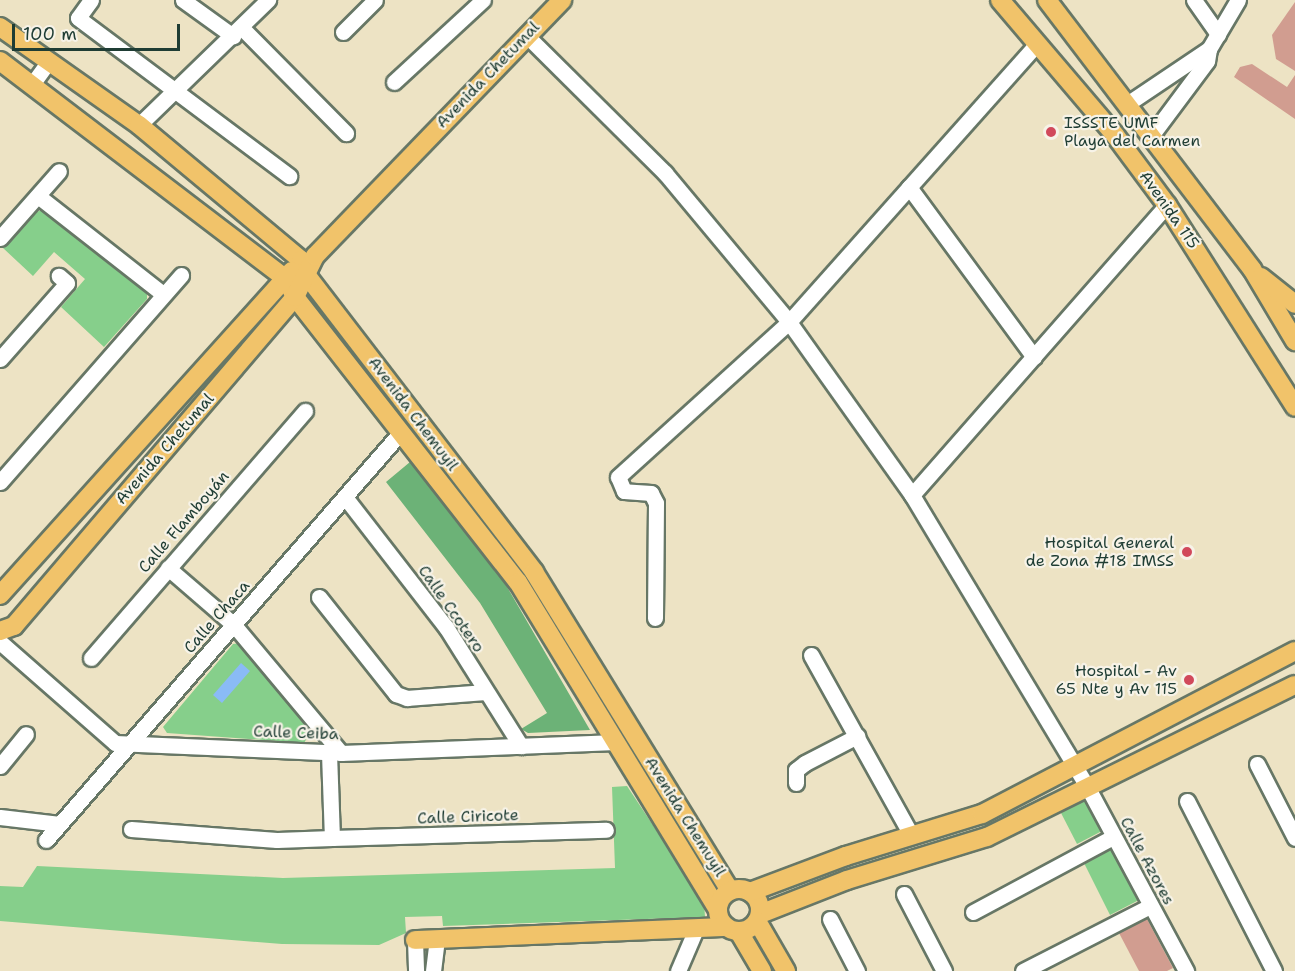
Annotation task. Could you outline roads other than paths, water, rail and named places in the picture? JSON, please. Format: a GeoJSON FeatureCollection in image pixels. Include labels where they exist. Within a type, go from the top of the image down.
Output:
{"type":"FeatureCollection","features":[{"type":"Feature","properties":{"kind":"main road","name":"Avenida Chetumal"},"geometry":{"type":"LineString","coordinates":[[1,593],[286,279],[308,264],[525,35],[562,0]]}},
{"type":"Feature","properties":{"kind":"main road","name":"Avenida 115"},"geometry":{"type":"LineString","coordinates":[[1000,0],[1114,135],[1167,205],[1295,407]]}},
{"type":"Feature","properties":{"kind":"main road","name":"Avenida 115"},"geometry":{"type":"LineString","coordinates":[[1047,0],[1252,269],[1295,341]]}},
{"type":"Feature","properties":{"kind":"main road","name":"Avenida Chemuyil"},"geometry":{"type":"LineString","coordinates":[[0,27],[139,125],[308,264],[534,572],[730,890]]}},
{"type":"Feature","properties":{"kind":"main road","name":"Avenida Chemuyil"},"geometry":{"type":"LineString","coordinates":[[0,61],[33,83],[286,279],[295,297],[518,582],[717,908]]}},
{"type":"Feature","properties":{"kind":"main road","name":"Avenida Chetumal"},"geometry":{"type":"LineString","coordinates":[[0,631],[14,626],[295,297],[308,264]]}},
{"type":"Feature","properties":{"kind":"main road"},"geometry":{"type":"LineString","coordinates":[[1252,269],[1295,304]]}},
{"type":"Feature","properties":{"kind":"main road"},"geometry":{"type":"LineString","coordinates":[[762,971],[717,908],[722,897],[730,890],[750,892],[911,835],[982,814],[1295,651]]}},
{"type":"Feature","properties":{"kind":"main road"},"geometry":{"type":"LineString","coordinates":[[415,940],[732,929],[847,880],[987,837],[1295,685]]}},
{"type":"Feature","properties":{"kind":"main road"},"geometry":{"type":"LineString","coordinates":[[750,892],[758,902],[758,917],[786,971]]}},
{"type":"Feature","properties":{"kind":"street"},"geometry":{"type":"LineString","coordinates":[[91,0],[78,18],[289,176]]}},
{"type":"Feature","properties":{"kind":"street"},"geometry":{"type":"LineString","coordinates":[[183,0],[237,32],[346,133]]}},
{"type":"Feature","properties":{"kind":"street"},"geometry":{"type":"LineString","coordinates":[[139,125],[268,0]]}},
{"type":"Feature","properties":{"kind":"street"},"geometry":{"type":"LineString","coordinates":[[343,32],[375,0]]}},
{"type":"Feature","properties":{"kind":"street"},"geometry":{"type":"LineString","coordinates":[[394,82],[483,0]]}},
{"type":"Feature","properties":{"kind":"street"},"geometry":{"type":"LineString","coordinates":[[1194,0],[1218,34]]}},
{"type":"Feature","properties":{"kind":"street"},"geometry":{"type":"LineString","coordinates":[[1152,136],[1207,61],[1209,49],[1238,0]]}},
{"type":"Feature","properties":{"kind":"street","name":"Calle Azores"},"geometry":{"type":"LineString","coordinates":[[525,35],[665,173],[789,322],[912,495],[1076,767],[1186,971]]}},
{"type":"Feature","properties":{"kind":"street"},"geometry":{"type":"LineString","coordinates":[[655,618],[656,503],[651,493],[624,491],[618,477],[789,322],[1037,44]]}},
{"type":"Feature","properties":{"kind":"street"},"geometry":{"type":"LineString","coordinates":[[1127,104],[1209,49]]}},
{"type":"Feature","properties":{"kind":"street"},"geometry":{"type":"LineString","coordinates":[[33,83],[49,61]]}},
{"type":"Feature","properties":{"kind":"street"},"geometry":{"type":"LineString","coordinates":[[0,238],[59,171]]}},
{"type":"Feature","properties":{"kind":"street"},"geometry":{"type":"LineString","coordinates":[[909,187],[1034,357]]}},
{"type":"Feature","properties":{"kind":"street"},"geometry":{"type":"LineString","coordinates":[[38,196],[163,294]]}},
{"type":"Feature","properties":{"kind":"street"},"geometry":{"type":"LineString","coordinates":[[912,495],[1167,205]]}},
{"type":"Feature","properties":{"kind":"street"},"geometry":{"type":"LineString","coordinates":[[0,482],[181,275]]}},
{"type":"Feature","properties":{"kind":"street"},"geometry":{"type":"LineString","coordinates":[[0,359],[67,283],[59,276]]}},
{"type":"Feature","properties":{"kind":"street","name":"Calle Flamboyán"},"geometry":{"type":"LineString","coordinates":[[92,658],[305,411]]}},
{"type":"Feature","properties":{"kind":"street","name":"Calle Chaca"},"geometry":{"type":"LineString","coordinates":[[46,840],[400,433]]}},
{"type":"Feature","properties":{"kind":"street","name":"Calle Ccotero"},"geometry":{"type":"LineString","coordinates":[[345,497],[446,627],[520,746]]}},
{"type":"Feature","properties":{"kind":"street"},"geometry":{"type":"LineString","coordinates":[[168,568],[234,625],[335,753],[332,838]]}},
{"type":"Feature","properties":{"kind":"street"},"geometry":{"type":"LineString","coordinates":[[518,582],[534,572]]}},
{"type":"Feature","properties":{"kind":"street"},"geometry":{"type":"LineString","coordinates":[[319,597],[396,694],[407,698],[485,692]]}},
{"type":"Feature","properties":{"kind":"street","name":"Calle Ceiba"},"geometry":{"type":"LineString","coordinates":[[4,646],[115,743],[130,746],[335,753],[616,742]]}},
{"type":"Feature","properties":{"kind":"street"},"geometry":{"type":"LineString","coordinates":[[811,655],[911,835]]}},
{"type":"Feature","properties":{"kind":"street"},"geometry":{"type":"LineString","coordinates":[[0,766],[26,734]]}},
{"type":"Feature","properties":{"kind":"street"},"geometry":{"type":"LineString","coordinates":[[796,783],[796,770],[805,763],[857,736]]}},
{"type":"Feature","properties":{"kind":"street"},"geometry":{"type":"LineString","coordinates":[[1257,764],[1295,838]]}},
{"type":"Feature","properties":{"kind":"street"},"geometry":{"type":"LineString","coordinates":[[1187,801],[1274,971]]}},
{"type":"Feature","properties":{"kind":"street"},"geometry":{"type":"LineString","coordinates":[[0,817],[60,824]]}},
{"type":"Feature","properties":{"kind":"street","name":"Calle Ciricote"},"geometry":{"type":"LineString","coordinates":[[131,829],[277,840],[606,830]]}},
{"type":"Feature","properties":{"kind":"street"},"geometry":{"type":"LineString","coordinates":[[973,912],[1113,837]]}},
{"type":"Feature","properties":{"kind":"street"},"geometry":{"type":"LineString","coordinates":[[904,894],[944,971]]}},
{"type":"Feature","properties":{"kind":"street"},"geometry":{"type":"LineString","coordinates":[[1023,971],[1150,906]]}},
{"type":"Feature","properties":{"kind":"street"},"geometry":{"type":"LineString","coordinates":[[830,919],[857,971]]}},
{"type":"Feature","properties":{"kind":"street"},"geometry":{"type":"LineString","coordinates":[[678,971],[696,929]]}},
{"type":"Feature","properties":{"kind":"street"},"geometry":{"type":"LineString","coordinates":[[433,971],[437,939]]}},
{"type":"Feature","properties":{"kind":"street"},"geometry":{"type":"LineString","coordinates":[[415,940],[416,971]]}},
{"type":"Feature","properties":{"kind":"water"},"geometry":{"type":"Polygon","coordinates":[[[241,663],[250,671],[222,703],[213,695],[241,663]]]}},
{"type":"Feature","properties":{"kind":"place","name":"ISSSTE UMF Playa del Carmen"},"geometry":{"type":"Point","coordinates":[1051,132]}},
{"type":"Feature","properties":{"kind":"place","name":"Hospital General de Zona #18 IMSS"},"geometry":{"type":"Point","coordinates":[1187,552]}},
{"type":"Feature","properties":{"kind":"place","name":"Hospital - Av 65 Nte y Av 115"},"geometry":{"type":"Point","coordinates":[1189,680]}}]}
